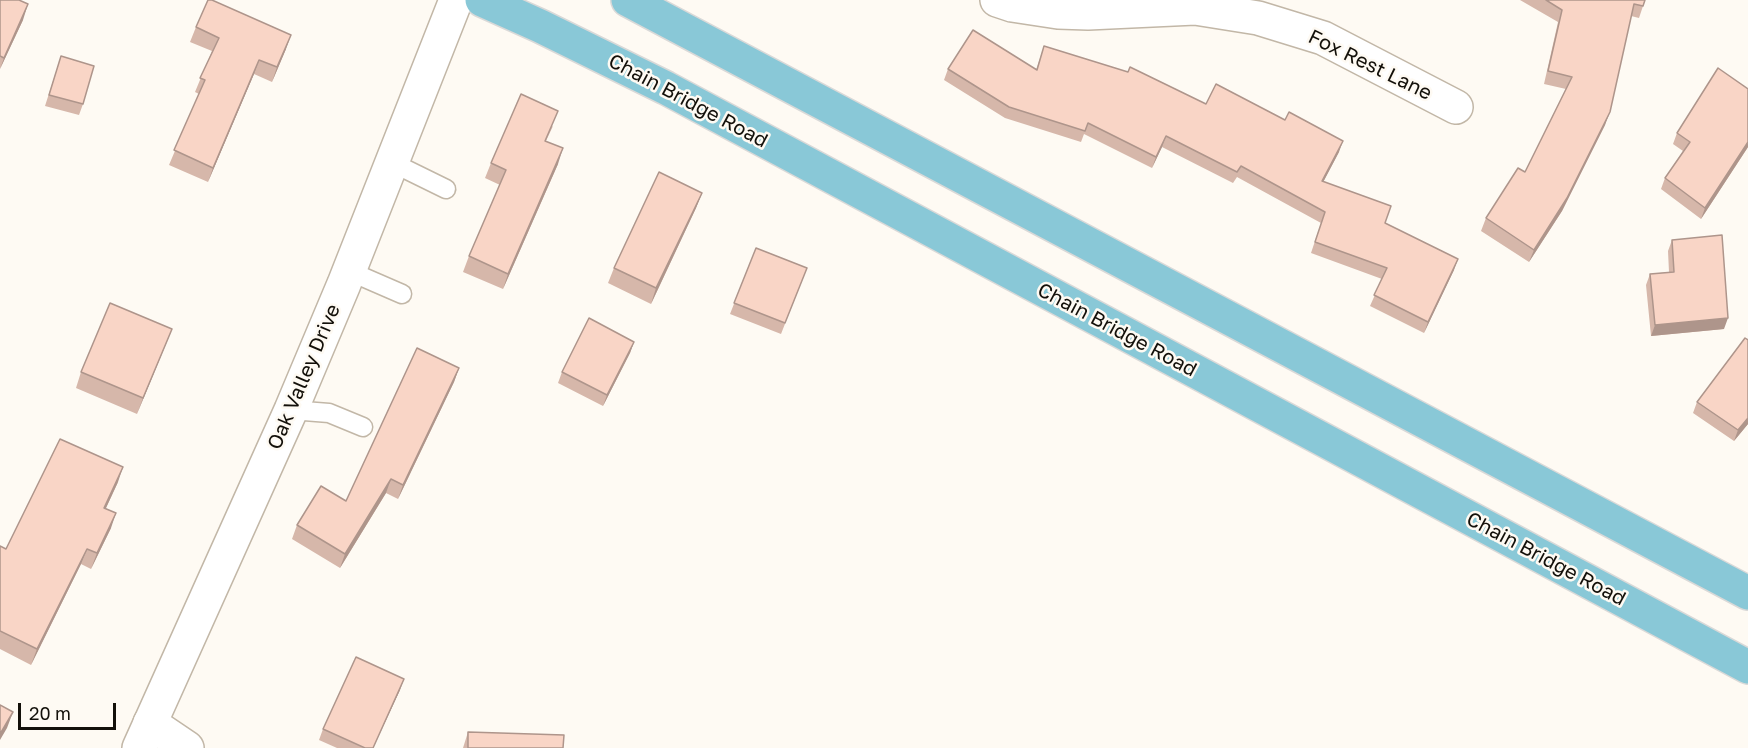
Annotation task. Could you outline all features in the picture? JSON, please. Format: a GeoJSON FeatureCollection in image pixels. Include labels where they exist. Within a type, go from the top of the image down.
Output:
{"type":"FeatureCollection","features":[{"type":"Feature","properties":{"kind":"main road","name":"Chain Bridge Road"},"geometry":{"type":"LineString","coordinates":[[482,0],[666,88],[1748,668]]}},
{"type":"Feature","properties":{"kind":"main road"},"geometry":{"type":"LineString","coordinates":[[628,0],[1748,593]]}},
{"type":"Feature","properties":{"kind":"street","name":"Oak Valley Drive"},"geometry":{"type":"LineString","coordinates":[[144,735],[291,410],[349,271],[456,0]]}},
{"type":"Feature","properties":{"kind":"street","name":"Fox Rest Lane"},"geometry":{"type":"LineString","coordinates":[[997,0],[1012,5],[1058,12],[1088,13],[1195,8],[1258,18],[1323,38],[1456,107]]}},
{"type":"Feature","properties":{"kind":"street"},"geometry":{"type":"LineString","coordinates":[[144,735],[187,748]]}},
{"type":"Feature","properties":{"kind":"lane"},"geometry":{"type":"LineString","coordinates":[[392,162],[446,189]]}},
{"type":"Feature","properties":{"kind":"lane"},"geometry":{"type":"LineString","coordinates":[[349,271],[402,294]]}},
{"type":"Feature","properties":{"kind":"lane"},"geometry":{"type":"LineString","coordinates":[[291,410],[329,413],[363,427]]}},
{"type":"Feature","properties":{"kind":"building"},"geometry":{"type":"Polygon","coordinates":[[[0,0],[19,0],[28,4],[4,58],[0,56],[0,0]]]}},
{"type":"Feature","properties":{"kind":"building"},"geometry":{"type":"Polygon","coordinates":[[[208,0],[291,35],[277,67],[259,60],[213,168],[174,150],[205,80],[200,78],[219,38],[196,27],[208,0]]]}},
{"type":"Feature","properties":{"kind":"building"},"geometry":{"type":"Polygon","coordinates":[[[1546,0],[1645,0],[1643,6],[1634,4],[1610,112],[1567,198],[1534,250],[1486,218],[1518,168],[1525,172],[1572,77],[1548,71],[1562,10],[1546,0]]]}},
{"type":"Feature","properties":{"kind":"building"},"geometry":{"type":"Polygon","coordinates":[[[973,30],[1037,70],[1044,46],[1128,72],[1130,67],[1206,104],[1216,84],[1285,120],[1289,112],[1343,141],[1322,181],[1391,206],[1385,223],[1458,259],[1428,322],[1374,295],[1387,268],[1315,242],[1325,212],[1241,166],[1237,172],[1166,136],[1156,157],[1088,123],[1085,131],[1009,107],[948,69],[973,30]]]}},
{"type":"Feature","properties":{"kind":"building"},"geometry":{"type":"Polygon","coordinates":[[[61,56],[94,66],[83,104],[49,95],[61,56]]]}},
{"type":"Feature","properties":{"kind":"building"},"geometry":{"type":"Polygon","coordinates":[[[1718,68],[1748,89],[1748,142],[1705,208],[1665,178],[1690,142],[1677,133],[1718,68]]]}},
{"type":"Feature","properties":{"kind":"building"},"geometry":{"type":"Polygon","coordinates":[[[521,94],[558,111],[545,141],[563,148],[508,274],[469,256],[506,170],[491,163],[521,94]]]}},
{"type":"Feature","properties":{"kind":"building"},"geometry":{"type":"Polygon","coordinates":[[[659,172],[702,193],[656,288],[614,268],[659,172]]]}},
{"type":"Feature","properties":{"kind":"building"},"geometry":{"type":"Polygon","coordinates":[[[1722,235],[1728,318],[1655,325],[1650,274],[1674,272],[1672,240],[1722,235]]]}},
{"type":"Feature","properties":{"kind":"building"},"geometry":{"type":"Polygon","coordinates":[[[756,248],[807,268],[785,323],[734,303],[756,248]]]}},
{"type":"Feature","properties":{"kind":"building"},"geometry":{"type":"Polygon","coordinates":[[[110,303],[172,329],[143,398],[81,372],[110,303]]]}},
{"type":"Feature","properties":{"kind":"building"},"geometry":{"type":"Polygon","coordinates":[[[589,318],[634,342],[607,395],[562,372],[589,318]]]}},
{"type":"Feature","properties":{"kind":"building"},"geometry":{"type":"Polygon","coordinates":[[[1745,338],[1748,340],[1748,418],[1738,430],[1697,402],[1745,338]]]}},
{"type":"Feature","properties":{"kind":"building"},"geometry":{"type":"Polygon","coordinates":[[[417,348],[459,368],[403,485],[391,479],[345,554],[297,525],[321,486],[346,501],[417,348]]]}},
{"type":"Feature","properties":{"kind":"building"},"geometry":{"type":"Polygon","coordinates":[[[60,439],[123,467],[104,508],[116,513],[97,553],[87,549],[37,649],[0,631],[0,546],[6,549],[60,439]]]}},
{"type":"Feature","properties":{"kind":"building"},"geometry":{"type":"Polygon","coordinates":[[[356,657],[404,679],[373,748],[365,748],[323,729],[356,657]]]}},
{"type":"Feature","properties":{"kind":"building"},"geometry":{"type":"Polygon","coordinates":[[[0,705],[13,712],[0,734],[0,705]]]}},
{"type":"Feature","properties":{"kind":"building"},"geometry":{"type":"Polygon","coordinates":[[[468,732],[564,735],[563,748],[468,748],[468,732]]]}}]}
